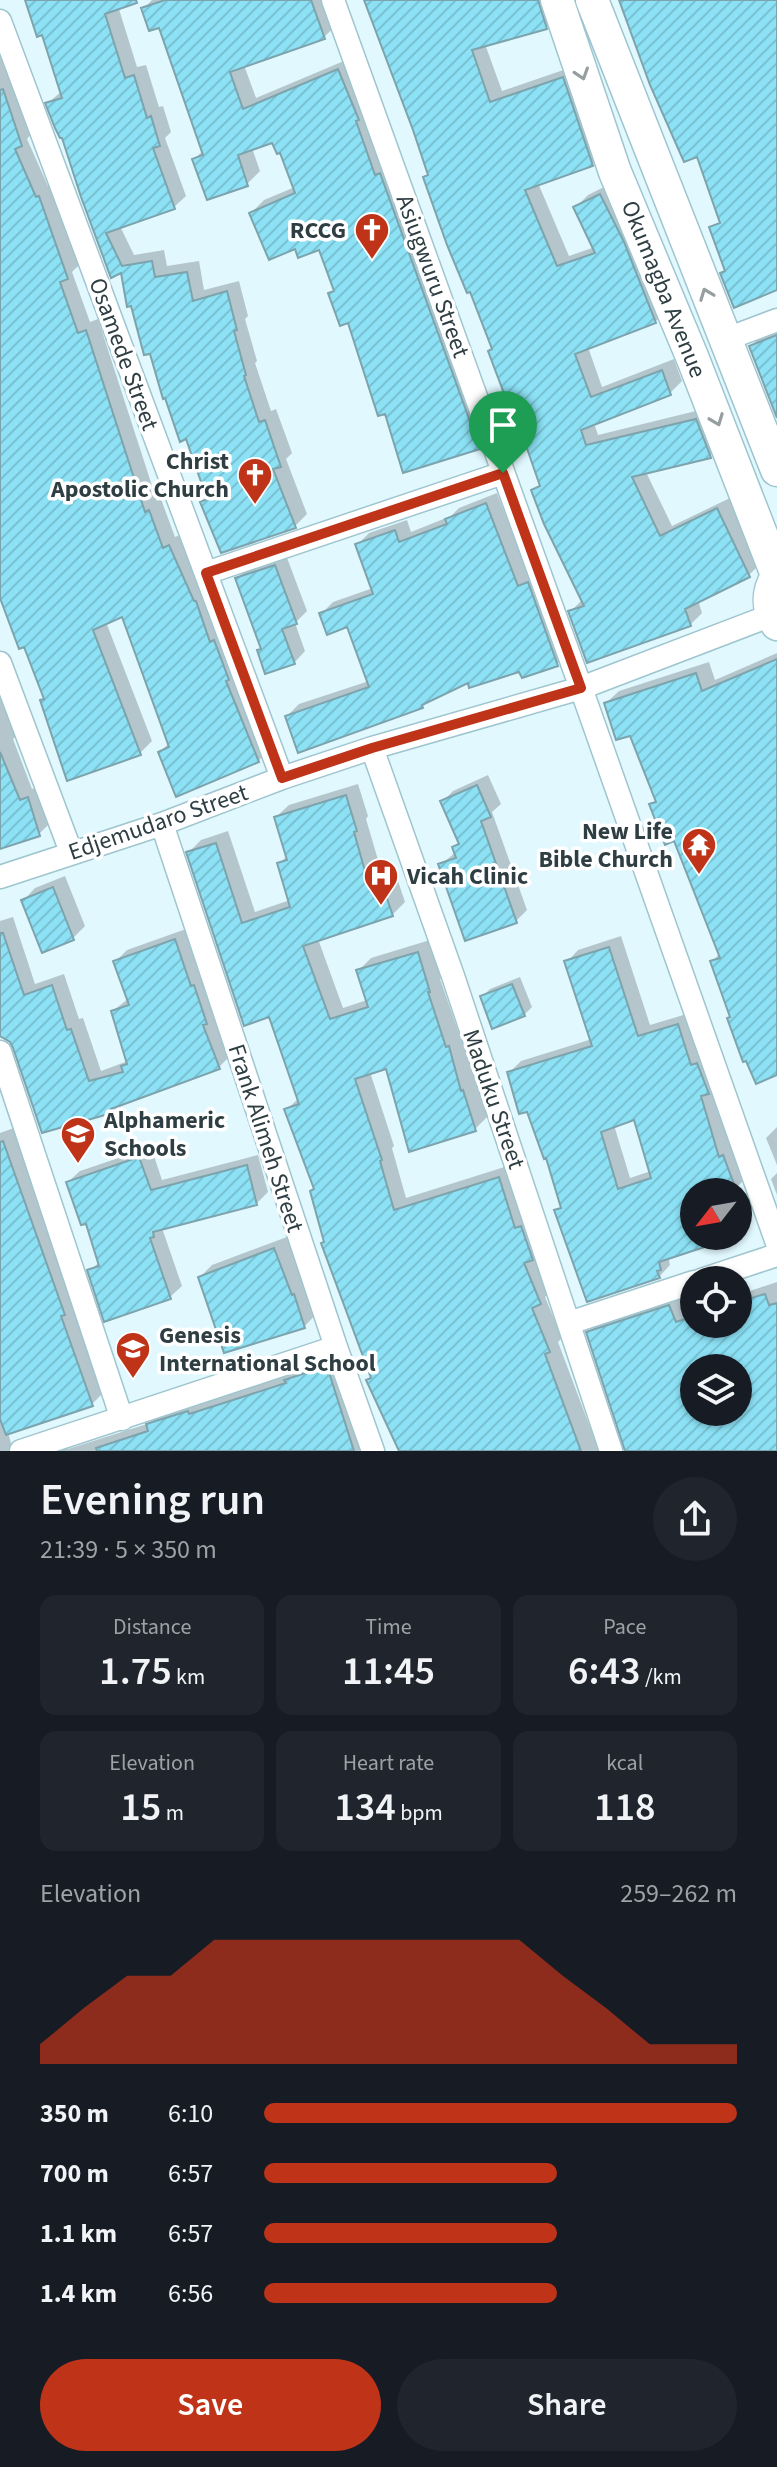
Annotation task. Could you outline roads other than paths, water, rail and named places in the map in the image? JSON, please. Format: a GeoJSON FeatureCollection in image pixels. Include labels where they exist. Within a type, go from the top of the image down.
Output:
{"type":"FeatureCollection","features":[{"type":"Feature","properties":{"kind":"main road","name":"Okumagba Avenue"},"geometry":{"type":"LineString","coordinates":[[557,0],[615,172],[693,359],[777,576]]}},
{"type":"Feature","properties":{"kind":"main road","name":"Okumagba Avenue"},"geometry":{"type":"LineString","coordinates":[[592,0],[777,470]]}},
{"type":"Feature","properties":{"kind":"main road"},"geometry":{"type":"LineString","coordinates":[[774,619],[769,595],[777,576]]}},
{"type":"Feature","properties":{"kind":"street","name":"Asiugwuru Street"},"geometry":{"type":"LineString","coordinates":[[333,0],[777,1243]]}},
{"type":"Feature","properties":{"kind":"street","name":"Osamede Street"},"geometry":{"type":"LineString","coordinates":[[0,21],[282,778]]}},
{"type":"Feature","properties":{"kind":"street"},"geometry":{"type":"LineString","coordinates":[[724,340],[777,320]]}},
{"type":"Feature","properties":{"kind":"street"},"geometry":{"type":"LineString","coordinates":[[206,573],[503,473]]}},
{"type":"Feature","properties":{"kind":"street","name":"Edjemudaro Street"},"geometry":{"type":"LineString","coordinates":[[0,877],[162,824],[282,778],[372,748],[581,688],[774,619]]}},
{"type":"Feature","properties":{"kind":"street"},"geometry":{"type":"LineString","coordinates":[[0,663],[71,852]]}},
{"type":"Feature","properties":{"kind":"street","name":"Maduku Street"},"geometry":{"type":"LineString","coordinates":[[372,748],[453,976],[611,1451]]}},
{"type":"Feature","properties":{"kind":"street","name":"Frank Alimeh Street"},"geometry":{"type":"LineString","coordinates":[[162,824],[373,1451]]}},
{"type":"Feature","properties":{"kind":"street"},"geometry":{"type":"LineString","coordinates":[[0,1052],[10,1113],[122,1419]]}},
{"type":"Feature","properties":{"kind":"street"},"geometry":{"type":"LineString","coordinates":[[744,1266],[777,1255]]}},
{"type":"Feature","properties":{"kind":"street"},"geometry":{"type":"LineString","coordinates":[[569,1323],[680,1287]]}},
{"type":"Feature","properties":{"kind":"street"},"geometry":{"type":"LineString","coordinates":[[21,1451],[336,1347]]}},
{"type":"Feature","properties":{"kind":"place","name":"RCCG"},"geometry":{"type":"Point","coordinates":[372,261]}},
{"type":"Feature","properties":{"kind":"place","name":"Christ Apostolic Church"},"geometry":{"type":"Point","coordinates":[255,506]}},
{"type":"Feature","properties":{"kind":"place","name":"New Life Bible Church"},"geometry":{"type":"Point","coordinates":[699,876]}},
{"type":"Feature","properties":{"kind":"place","name":"Vicah Clinic"},"geometry":{"type":"Point","coordinates":[381,907]}},
{"type":"Feature","properties":{"kind":"place","name":"Alphameric Schools"},"geometry":{"type":"Point","coordinates":[78,1165]}},
{"type":"Feature","properties":{"kind":"place","name":"Genesis International School"},"geometry":{"type":"Point","coordinates":[133,1380]}}]}
